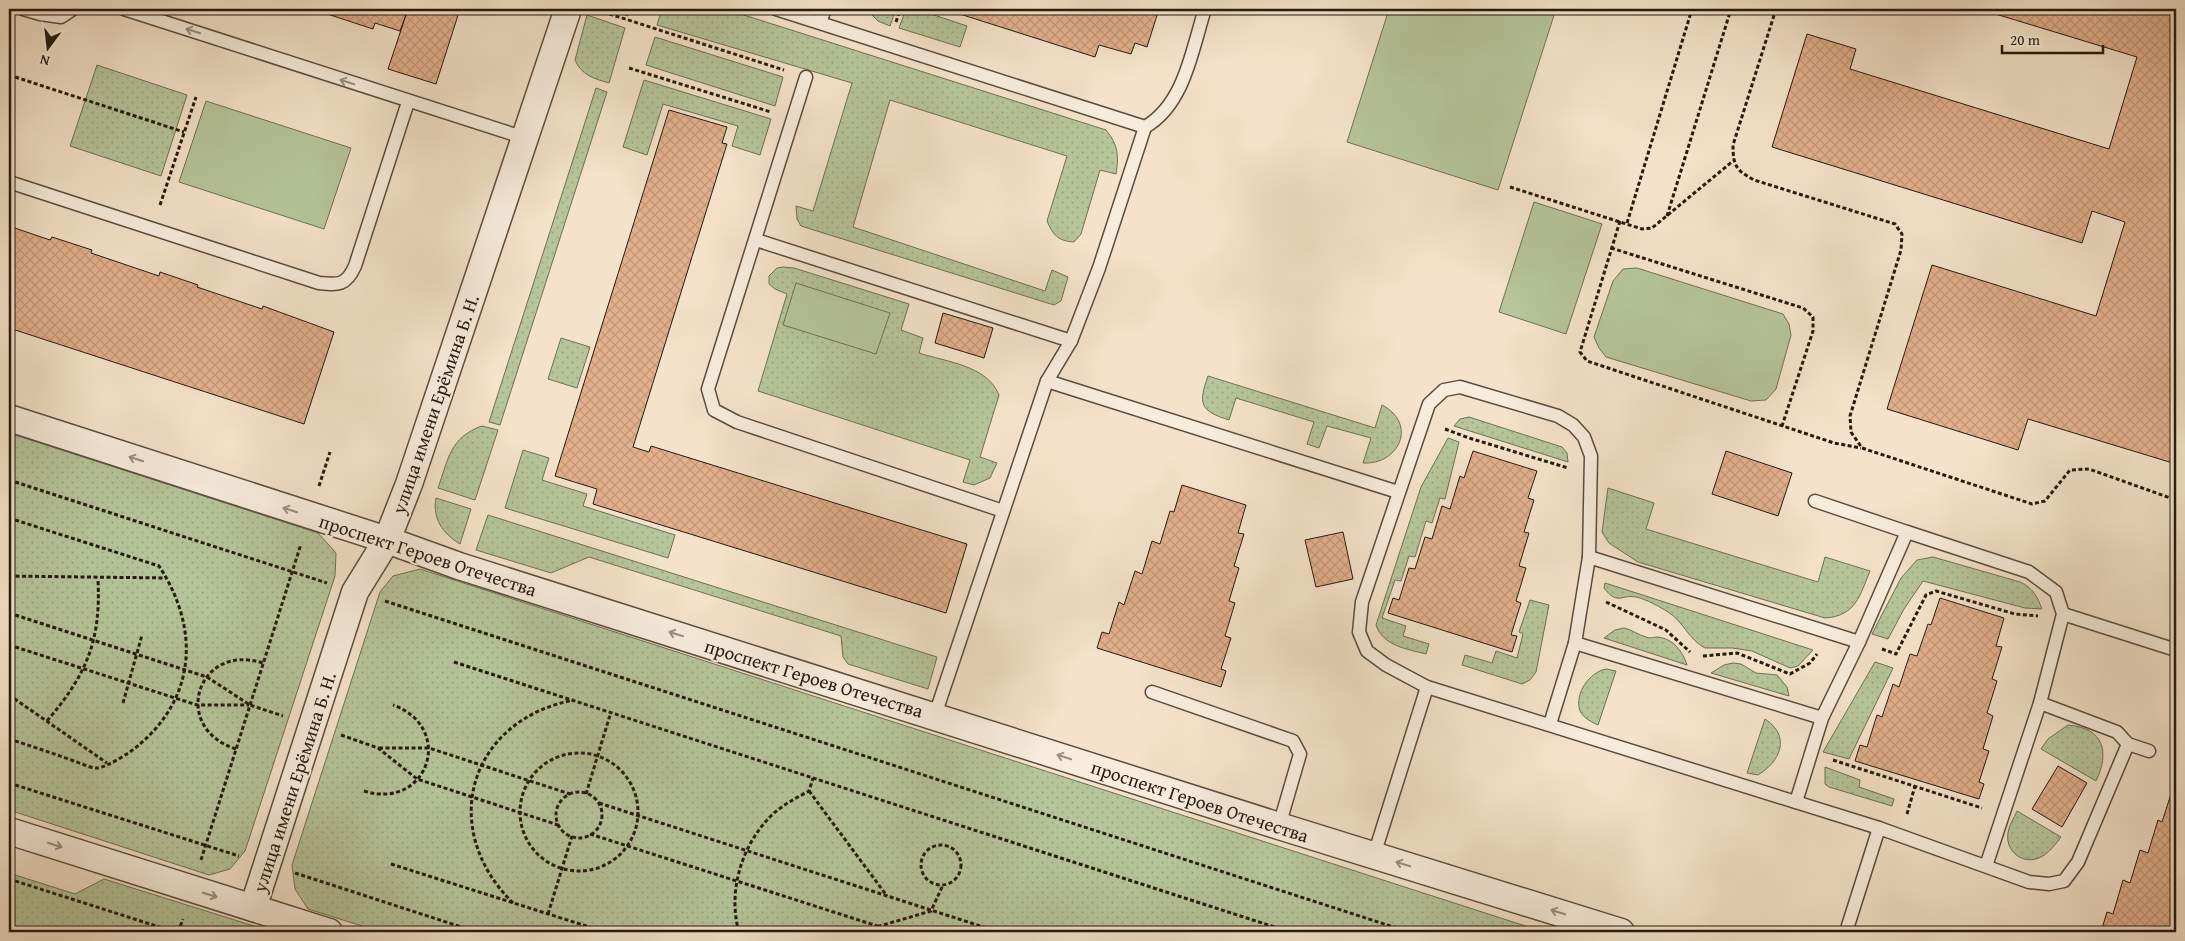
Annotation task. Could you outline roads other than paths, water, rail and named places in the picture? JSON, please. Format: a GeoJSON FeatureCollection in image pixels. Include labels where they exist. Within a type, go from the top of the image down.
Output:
{"type":"FeatureCollection","features":[{"type":"Feature","properties":{"kind":"street","name":"улица имени Ерёмина Б. Н."},"geometry":{"type":"LineString","coordinates":[[253,908],[355,592],[387,540],[409,484],[568,9]]}},
{"type":"Feature","properties":{"kind":"street","name":"проспект Героев Отечества"},"geometry":{"type":"LineString","coordinates":[[9,418],[387,540],[459,566],[1279,826],[1621,932]]}},
{"type":"Feature","properties":{"kind":"street"},"geometry":{"type":"LineString","coordinates":[[9,830],[330,932]]}},
{"type":"Feature","properties":{"kind":"lane"},"geometry":{"type":"LineString","coordinates":[[23,9],[61,17],[73,9]]}},
{"type":"Feature","properties":{"kind":"lane"},"geometry":{"type":"LineString","coordinates":[[124,9],[408,102],[525,138]]}},
{"type":"Feature","properties":{"kind":"lane"},"geometry":{"type":"LineString","coordinates":[[776,9],[1145,127]]}},
{"type":"Feature","properties":{"kind":"lane"},"geometry":{"type":"LineString","coordinates":[[820,22],[824,9]]}},
{"type":"Feature","properties":{"kind":"lane"},"geometry":{"type":"LineString","coordinates":[[935,716],[1047,382],[1071,341],[1099,268],[1145,127],[1163,114],[1179,89],[1205,9]]}},
{"type":"Feature","properties":{"kind":"lane"},"geometry":{"type":"LineString","coordinates":[[806,77],[708,389],[714,410],[737,422],[1003,511]]}},
{"type":"Feature","properties":{"kind":"lane"},"geometry":{"type":"LineString","coordinates":[[9,182],[319,283],[338,285],[350,278],[355,266],[408,102]]}},
{"type":"Feature","properties":{"kind":"lane"},"geometry":{"type":"LineString","coordinates":[[756,240],[1071,341]]}},
{"type":"Feature","properties":{"kind":"lane"},"geometry":{"type":"LineString","coordinates":[[1047,382],[1398,492]]}},
{"type":"Feature","properties":{"kind":"lane"},"geometry":{"type":"LineString","coordinates":[[1550,724],[1575,643],[1589,557],[1591,456],[1584,437],[1573,425],[1558,416],[1460,387],[1444,390],[1434,397],[1398,492],[1362,602],[1359,632],[1368,651],[1386,665],[1427,687],[1879,828],[2029,882],[2049,884],[2064,881],[2078,862],[2128,744]]}},
{"type":"Feature","properties":{"kind":"lane"},"geometry":{"type":"LineString","coordinates":[[1815,501],[2029,572],[2056,592],[2063,614],[2040,703],[1986,866]]}},
{"type":"Feature","properties":{"kind":"lane"},"geometry":{"type":"LineString","coordinates":[[1796,802],[1822,718],[1859,642],[1907,532]]}},
{"type":"Feature","properties":{"kind":"lane"},"geometry":{"type":"LineString","coordinates":[[1589,557],[1859,642]]}},
{"type":"Feature","properties":{"kind":"lane"},"geometry":{"type":"LineString","coordinates":[[2063,614],[2176,650]]}},
{"type":"Feature","properties":{"kind":"lane"},"geometry":{"type":"LineString","coordinates":[[1575,643],[1822,718]]}},
{"type":"Feature","properties":{"kind":"lane"},"geometry":{"type":"LineString","coordinates":[[1374,855],[1427,687]]}},
{"type":"Feature","properties":{"kind":"lane"},"geometry":{"type":"LineString","coordinates":[[1152,692],[1293,741],[1300,754],[1279,826]]}},
{"type":"Feature","properties":{"kind":"lane"},"geometry":{"type":"LineString","coordinates":[[2040,703],[2117,732],[2128,744],[2149,751]]}},
{"type":"Feature","properties":{"kind":"lane"},"geometry":{"type":"LineString","coordinates":[[1846,932],[1879,828]]}}]}
